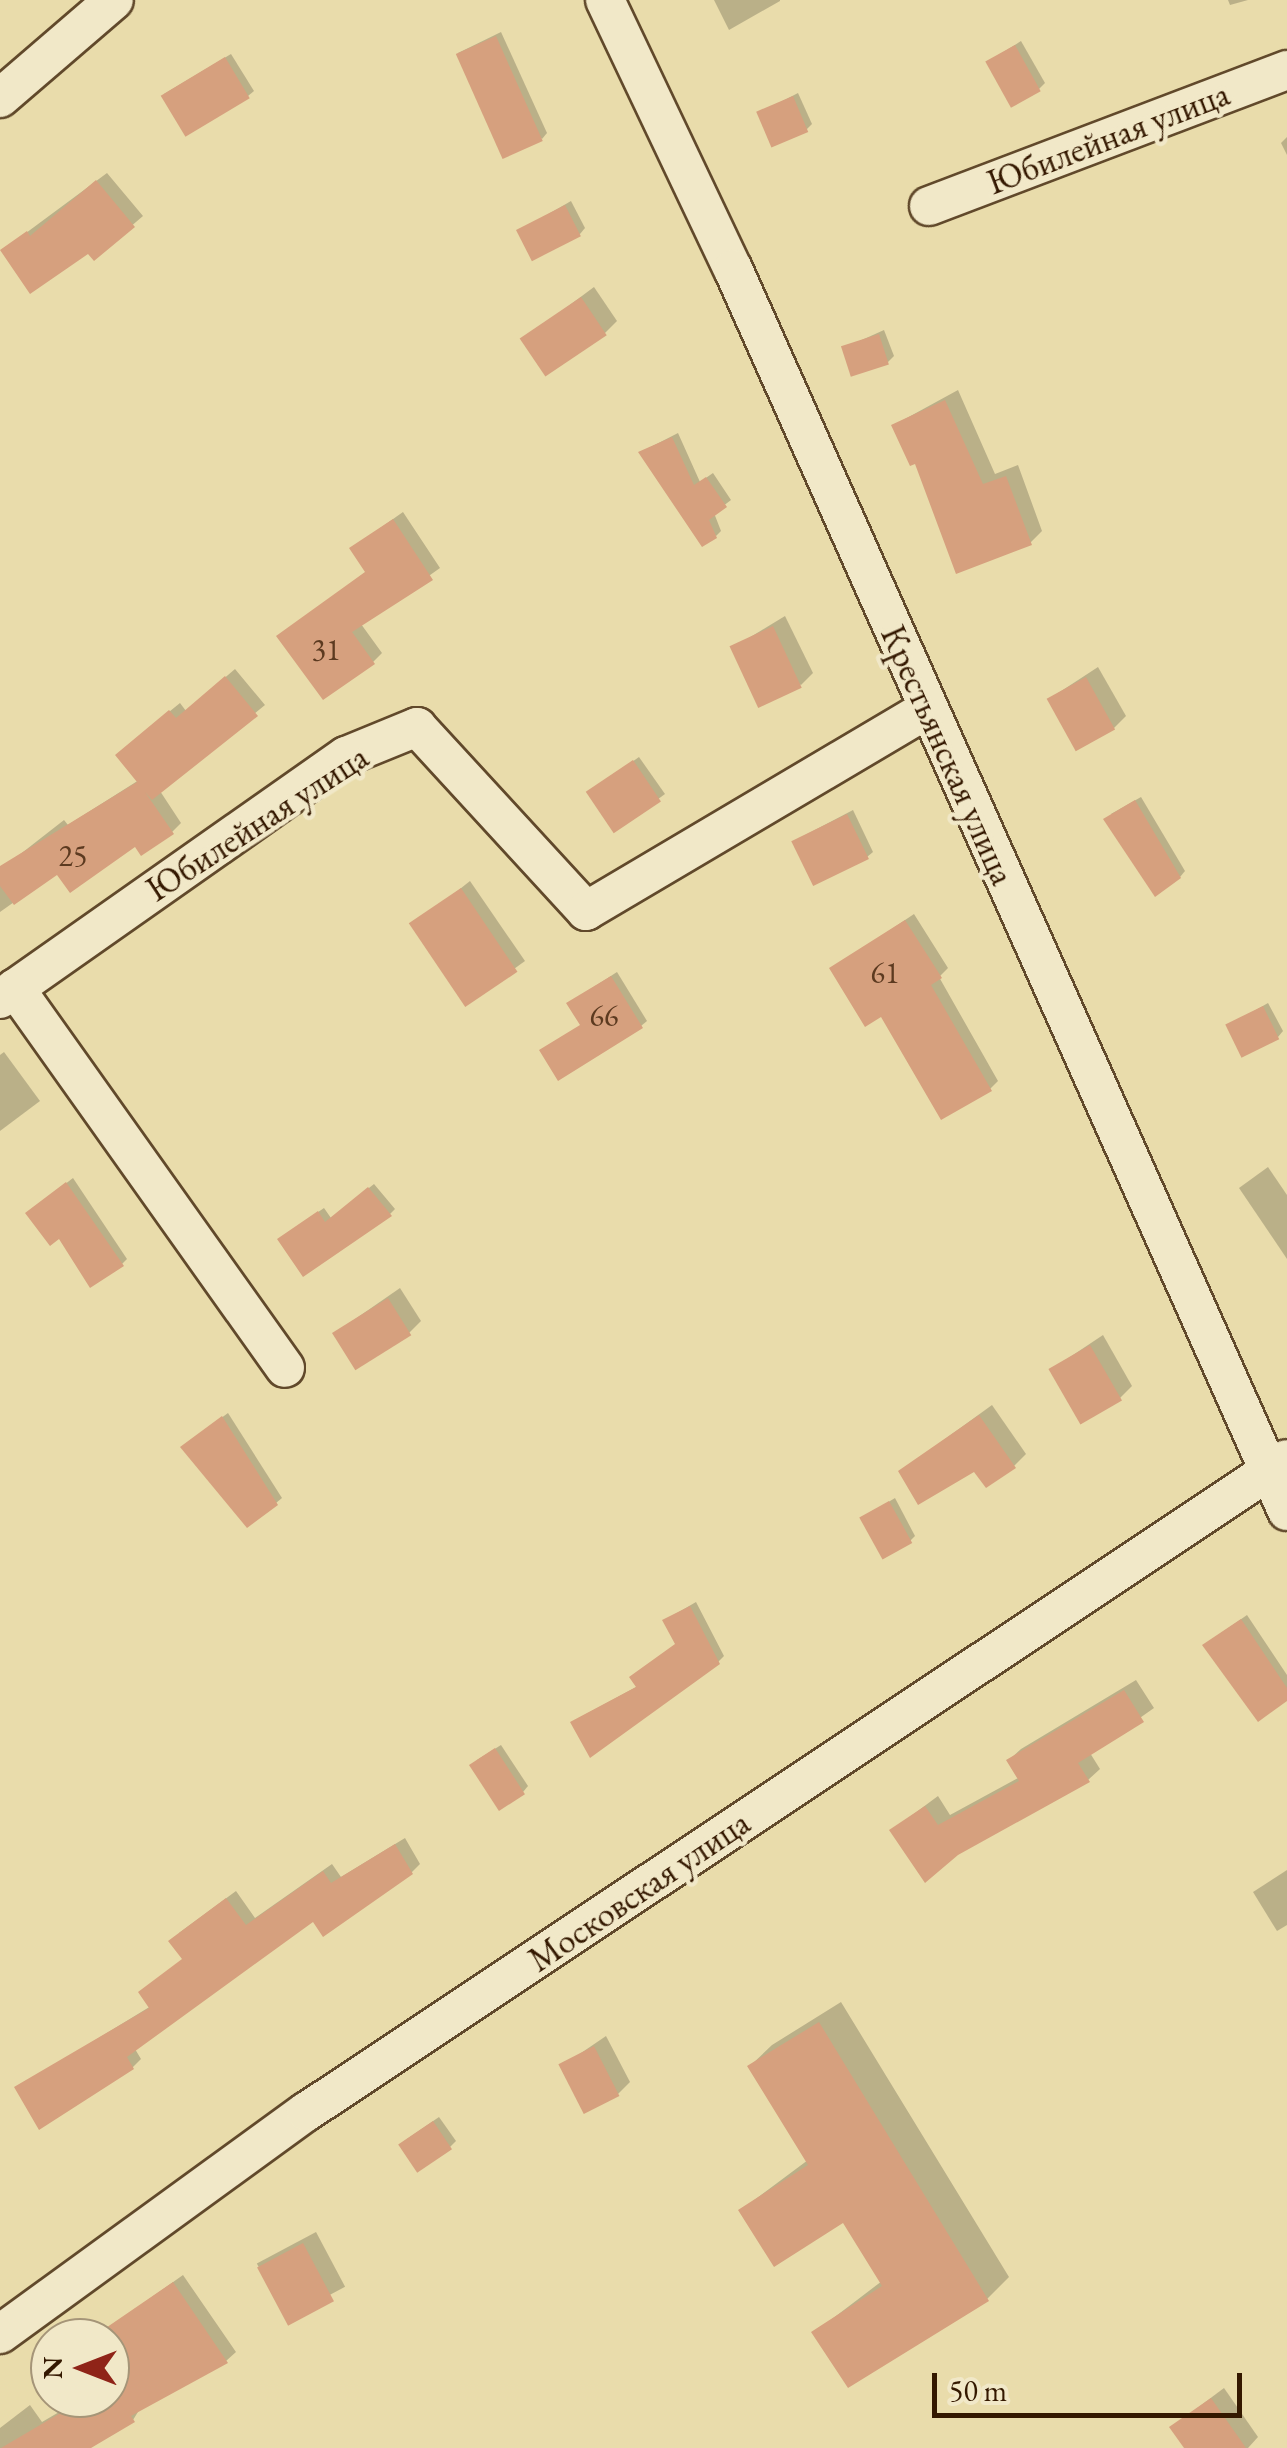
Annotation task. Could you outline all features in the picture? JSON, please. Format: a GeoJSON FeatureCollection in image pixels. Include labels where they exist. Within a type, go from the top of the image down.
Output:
{"type":"FeatureCollection","features":[{"type":"Feature","properties":{"kind":"street"},"geometry":{"type":"LineString","coordinates":[[0,98],[114,0]]}},
{"type":"Feature","properties":{"kind":"street","name":"Крестьянская улица"},"geometry":{"type":"LineString","coordinates":[[605,0],[733,269],[927,709],[1278,1465],[1287,1511]]}},
{"type":"Feature","properties":{"kind":"street","name":"Юбилейная улица"},"geometry":{"type":"LineString","coordinates":[[929,206],[1287,70]]}},
{"type":"Feature","properties":{"kind":"street","name":"Юбилейная улица"},"geometry":{"type":"LineString","coordinates":[[285,1368],[8,993],[346,756],[417,728],[586,911],[927,709]]}},
{"type":"Feature","properties":{"kind":"street","name":"Московская улица"},"geometry":{"type":"LineString","coordinates":[[0,2334],[306,2112],[1278,1465]]}},
{"type":"Feature","properties":{"kind":"building"},"geometry":{"type":"Polygon","coordinates":[[[496,36],[543,141],[503,159],[456,54],[496,36]]]}},
{"type":"Feature","properties":{"kind":"building"},"geometry":{"type":"Polygon","coordinates":[[[1015,45],[1041,91],[1011,108],[985,61],[1015,45]]]}},
{"type":"Feature","properties":{"kind":"building"},"geometry":{"type":"Polygon","coordinates":[[[225,57],[250,98],[185,137],[161,96],[225,57]]]}},
{"type":"Feature","properties":{"kind":"building"},"geometry":{"type":"Polygon","coordinates":[[[793,96],[808,132],[771,148],[756,112],[793,96]]]}},
{"type":"Feature","properties":{"kind":"building"},"geometry":{"type":"Polygon","coordinates":[[[96,180],[135,227],[94,261],[88,254],[30,294],[0,250],[27,231],[30,236],[96,180]]]}},
{"type":"Feature","properties":{"kind":"building"},"geometry":{"type":"Polygon","coordinates":[[[565,205],[581,236],[532,261],[516,230],[565,205]]]}},
{"type":"Feature","properties":{"kind":"building"},"geometry":{"type":"Polygon","coordinates":[[[581,297],[607,335],[545,377],[520,338],[581,297]]]}},
{"type":"Feature","properties":{"kind":"building"},"geometry":{"type":"Polygon","coordinates":[[[879,334],[889,364],[851,377],[841,346],[879,334]]]}},
{"type":"Feature","properties":{"kind":"building"},"geometry":{"type":"Polygon","coordinates":[[[945,400],[983,484],[1006,476],[1032,545],[956,574],[915,464],[910,466],[891,425],[945,400]]]}},
{"type":"Feature","properties":{"kind":"building"},"geometry":{"type":"Polygon","coordinates":[[[672,437],[694,485],[706,477],[727,507],[709,520],[717,538],[702,547],[638,452],[672,437]]]}},
{"type":"Feature","properties":{"kind":"building"},"geometry":{"type":"Polygon","coordinates":[[[393,519],[433,580],[352,632],[375,664],[323,700],[276,636],[365,572],[349,548],[393,519]]]}},
{"type":"Feature","properties":{"kind":"building"},"geometry":{"type":"Polygon","coordinates":[[[773,626],[802,688],[758,708],[729,646],[773,626]]]}},
{"type":"Feature","properties":{"kind":"building"},"geometry":{"type":"Polygon","coordinates":[[[225,676],[258,716],[152,800],[145,792],[174,834],[141,856],[135,847],[70,893],[57,875],[14,905],[0,886],[0,866],[137,782],[115,755],[169,710],[176,718],[225,676]]]}},
{"type":"Feature","properties":{"kind":"building"},"geometry":{"type":"Polygon","coordinates":[[[1086,677],[1115,729],[1076,751],[1047,699],[1086,677]]]}},
{"type":"Feature","properties":{"kind":"building"},"geometry":{"type":"Polygon","coordinates":[[[633,760],[661,801],[614,833],[586,792],[633,760]]]}},
{"type":"Feature","properties":{"kind":"building"},"geometry":{"type":"Polygon","coordinates":[[[1135,800],[1181,878],[1155,897],[1103,819],[1135,800]]]}},
{"type":"Feature","properties":{"kind":"building"},"geometry":{"type":"Polygon","coordinates":[[[847,814],[869,859],[813,886],[791,841],[847,814]]]}},
{"type":"Feature","properties":{"kind":"building"},"geometry":{"type":"Polygon","coordinates":[[[461,888],[517,972],[465,1007],[409,923],[461,888]]]}},
{"type":"Feature","properties":{"kind":"building"},"geometry":{"type":"Polygon","coordinates":[[[905,920],[942,978],[931,985],[992,1091],[941,1120],[881,1017],[865,1027],[829,968],[905,920]]]}},
{"type":"Feature","properties":{"kind":"building"},"geometry":{"type":"Polygon","coordinates":[[[611,976],[643,1028],[558,1081],[539,1050],[580,1025],[566,1003],[611,976]]]}},
{"type":"Feature","properties":{"kind":"building"},"geometry":{"type":"Polygon","coordinates":[[[1263,1006],[1279,1039],[1241,1058],[1225,1024],[1263,1006]]]}},
{"type":"Feature","properties":{"kind":"building"},"geometry":{"type":"Polygon","coordinates":[[[66,1182],[124,1266],[90,1288],[59,1239],[50,1246],[25,1213],[66,1182]]]}},
{"type":"Feature","properties":{"kind":"building"},"geometry":{"type":"Polygon","coordinates":[[[368,1187],[392,1216],[303,1277],[277,1239],[318,1211],[325,1222],[368,1187]]]}},
{"type":"Feature","properties":{"kind":"building"},"geometry":{"type":"Polygon","coordinates":[[[388,1298],[411,1335],[355,1370],[332,1333],[388,1298]]]}},
{"type":"Feature","properties":{"kind":"building"},"geometry":{"type":"Polygon","coordinates":[[[1090,1345],[1122,1400],[1080,1424],[1048,1369],[1090,1345]]]}},
{"type":"Feature","properties":{"kind":"building"},"geometry":{"type":"Polygon","coordinates":[[[979,1415],[1016,1468],[986,1488],[974,1472],[918,1505],[898,1471],[979,1415]]]}},
{"type":"Feature","properties":{"kind":"building"},"geometry":{"type":"Polygon","coordinates":[[[222,1416],[278,1505],[247,1528],[180,1447],[222,1416]]]}},
{"type":"Feature","properties":{"kind":"building"},"geometry":{"type":"Polygon","coordinates":[[[889,1501],[912,1543],[883,1559],[859,1517],[889,1501]]]}},
{"type":"Feature","properties":{"kind":"building"},"geometry":{"type":"Polygon","coordinates":[[[690,1606],[720,1664],[590,1758],[570,1722],[636,1687],[629,1677],[675,1644],[662,1620],[690,1606]]]}},
{"type":"Feature","properties":{"kind":"building"},"geometry":{"type":"Polygon","coordinates":[[[1241,1619],[1287,1688],[1287,1701],[1258,1722],[1202,1645],[1241,1619]]]}},
{"type":"Feature","properties":{"kind":"building"},"geometry":{"type":"Polygon","coordinates":[[[1124,1690],[1144,1722],[1078,1763],[1090,1782],[958,1855],[925,1883],[889,1830],[925,1806],[938,1825],[1019,1781],[1006,1760],[1124,1690]]]}},
{"type":"Feature","properties":{"kind":"building"},"geometry":{"type":"Polygon","coordinates":[[[495,1748],[525,1794],[499,1811],[469,1765],[495,1748]]]}},
{"type":"Feature","properties":{"kind":"building"},"geometry":{"type":"Polygon","coordinates":[[[395,1844],[413,1874],[323,1937],[313,1922],[127,2057],[134,2069],[39,2130],[14,2087],[149,2008],[138,1992],[182,1959],[168,1941],[226,1898],[246,1925],[323,1871],[331,1883],[395,1844]]]}},
{"type":"Feature","properties":{"kind":"building"},"geometry":{"type":"Polygon","coordinates":[[[819,2022],[989,2301],[848,2388],[811,2332],[882,2286],[843,2223],[774,2267],[738,2210],[808,2165],[747,2066],[819,2022]]]}},
{"type":"Feature","properties":{"kind":"building"},"geometry":{"type":"Polygon","coordinates":[[[594,2046],[619,2096],[584,2114],[558,2064],[594,2046]]]}},
{"type":"Feature","properties":{"kind":"building"},"geometry":{"type":"Polygon","coordinates":[[[433,2121],[452,2149],[417,2173],[398,2144],[433,2121]]]}},
{"type":"Feature","properties":{"kind":"building"},"geometry":{"type":"Polygon","coordinates":[[[303,2243],[334,2301],[288,2326],[257,2267],[303,2243]]]}},
{"type":"Feature","properties":{"kind":"building"},"geometry":{"type":"Polygon","coordinates":[[[173,2282],[228,2363],[131,2416],[135,2422],[91,2448],[1,2448],[52,2418],[130,2418],[130,2318],[120,2318],[173,2282]]]}},
{"type":"Feature","properties":{"kind":"building"},"geometry":{"type":"Polygon","coordinates":[[[1211,2398],[1246,2448],[1184,2448],[1169,2427],[1211,2398]]]}}]}
